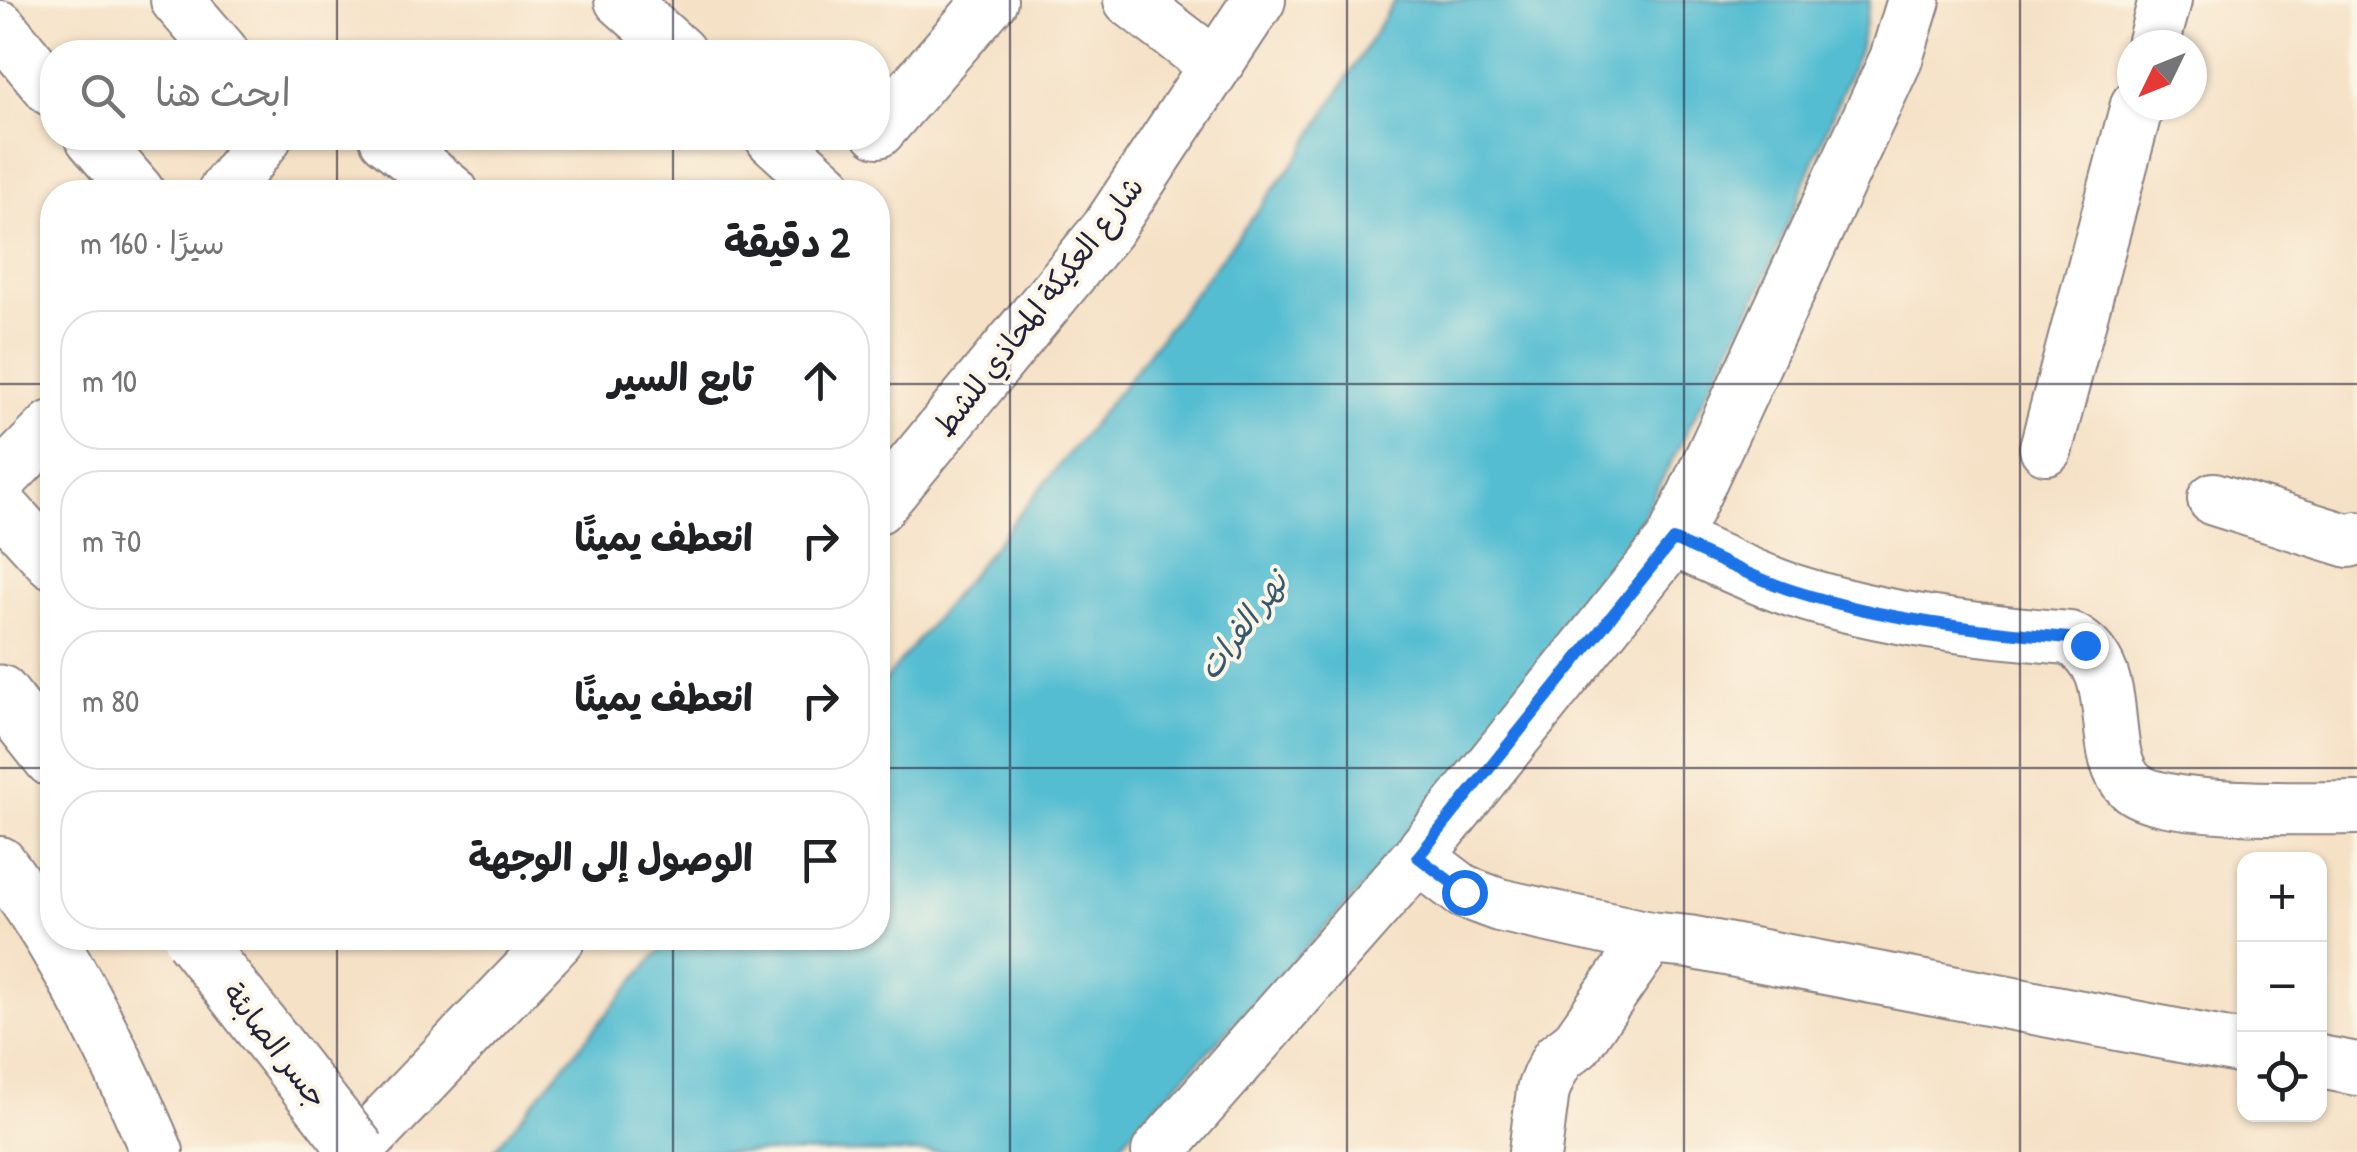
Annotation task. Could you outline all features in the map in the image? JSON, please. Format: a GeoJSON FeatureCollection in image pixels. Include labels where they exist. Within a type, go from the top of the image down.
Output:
{"type":"FeatureCollection","features":[{"type":"Feature","properties":{"kind":"main road"},"geometry":{"type":"LineString","coordinates":[[0,693],[40,745]]}},
{"type":"Feature","properties":{"kind":"main road","name":"جسر الصابئة"},"geometry":{"type":"LineString","coordinates":[[201,950],[357,1152]]}},
{"type":"Feature","properties":{"kind":"street"},"geometry":{"type":"LineString","coordinates":[[177,0],[212,40]]}},
{"type":"Feature","properties":{"kind":"street"},"geometry":{"type":"LineString","coordinates":[[621,0],[666,40]]}},
{"type":"Feature","properties":{"kind":"street"},"geometry":{"type":"LineString","coordinates":[[1130,0],[1214,66]]}},
{"type":"Feature","properties":{"kind":"street","name":"شارع العكيكة المحاذي للشط"},"geometry":{"type":"LineString","coordinates":[[890,492],[1108,228],[1259,0]]}},
{"type":"Feature","properties":{"kind":"street"},"geometry":{"type":"LineString","coordinates":[[1177,1149],[1673,540],[1896,59],[1914,0]]}},
{"type":"Feature","properties":{"kind":"street"},"geometry":{"type":"LineString","coordinates":[[2157,30],[2165,0]]}},
{"type":"Feature","properties":{"kind":"street"},"geometry":{"type":"LineString","coordinates":[[890,116],[981,3]]}},
{"type":"Feature","properties":{"kind":"street"},"geometry":{"type":"LineString","coordinates":[[0,27],[40,75]]}},
{"type":"Feature","properties":{"kind":"street"},"geometry":{"type":"LineString","coordinates":[[2046,448],[2133,120]]}},
{"type":"Feature","properties":{"kind":"street"},"geometry":{"type":"LineString","coordinates":[[102,150],[128,180]]}},
{"type":"Feature","properties":{"kind":"street"},"geometry":{"type":"LineString","coordinates":[[233,180],[256,150]]}},
{"type":"Feature","properties":{"kind":"street"},"geometry":{"type":"LineString","coordinates":[[401,150],[437,180]]}},
{"type":"Feature","properties":{"kind":"street"},"geometry":{"type":"LineString","coordinates":[[784,150],[816,180]]}},
{"type":"Feature","properties":{"kind":"street"},"geometry":{"type":"LineString","coordinates":[[836,180],[862,150]]}},
{"type":"Feature","properties":{"kind":"street"},"geometry":{"type":"LineString","coordinates":[[0,480],[40,439]]}},
{"type":"Feature","properties":{"kind":"street"},"geometry":{"type":"LineString","coordinates":[[2214,499],[2349,541],[2357,538]]}},
{"type":"Feature","properties":{"kind":"street"},"geometry":{"type":"LineString","coordinates":[[0,506],[40,549]]}},
{"type":"Feature","properties":{"kind":"street"},"geometry":{"type":"LineString","coordinates":[[1673,540],[1792,590],[1875,613],[1948,628],[2069,638],[2085,645],[2102,672],[2118,764],[2131,787],[2160,798],[2234,808],[2357,808]]}},
{"type":"Feature","properties":{"kind":"street"},"geometry":{"type":"LineString","coordinates":[[1418,857],[1464,892],[1499,905],[1650,938],[1689,942],[2237,1047]]}},
{"type":"Feature","properties":{"kind":"street"},"geometry":{"type":"LineString","coordinates":[[0,864],[40,918]]}},
{"type":"Feature","properties":{"kind":"street"},"geometry":{"type":"LineString","coordinates":[[1535,1152],[1543,1090],[1558,1058],[1576,1044],[1650,938]]}},
{"type":"Feature","properties":{"kind":"street"},"geometry":{"type":"LineString","coordinates":[[58,950],[113,1048],[157,1152]]}},
{"type":"Feature","properties":{"kind":"street"},"geometry":{"type":"LineString","coordinates":[[357,1152],[548,950]]}},
{"type":"Feature","properties":{"kind":"street"},"geometry":{"type":"LineString","coordinates":[[2327,1063],[2357,1069]]}},
{"type":"Feature","properties":{"kind":"water","name":"نهر الفرات"},"geometry":{"type":"Polygon","coordinates":[[[1395,0],[1870,0],[1859,51],[1763,284],[1558,681],[1113,1152],[492,1152],[660,950],[890,950],[890,674],[1123,386],[1300,155],[1395,0]]]}},
{"type":"Feature","properties":{"kind":"route"},"geometry":{"type":"LineString","coordinates":[[1464,892],[1418,857],[1673,540],[1792,590],[1875,613],[1948,628],[2069,638],[2085,645]]}}]}
